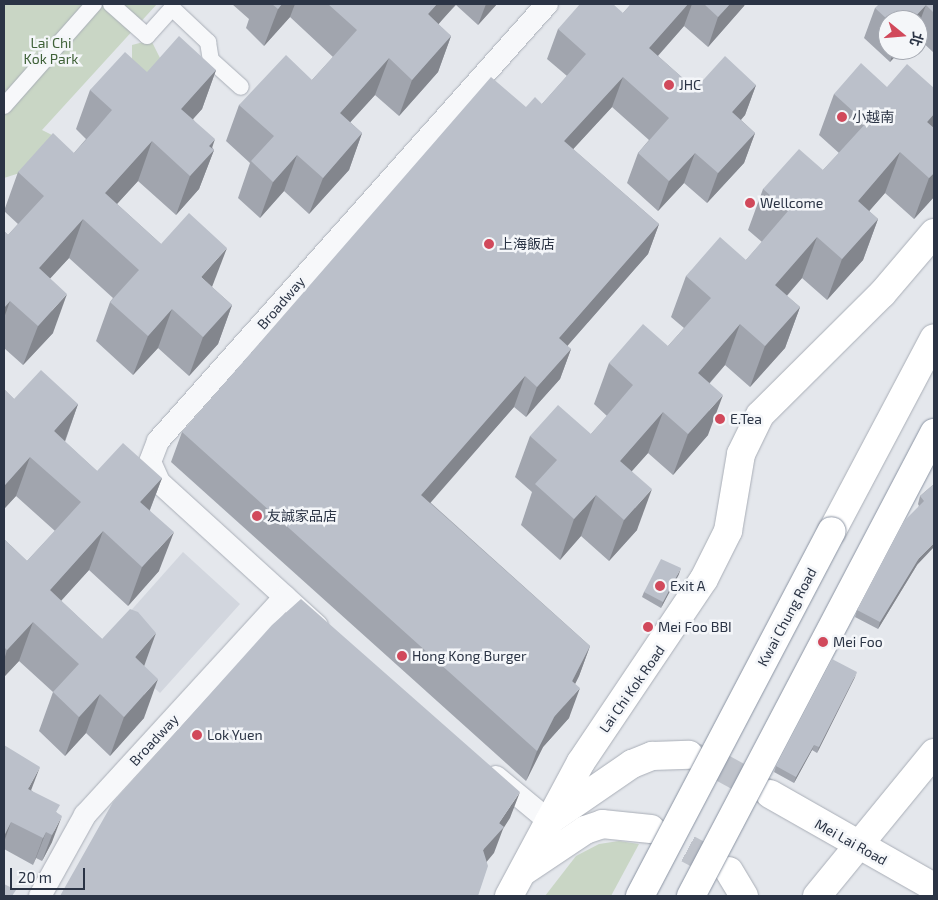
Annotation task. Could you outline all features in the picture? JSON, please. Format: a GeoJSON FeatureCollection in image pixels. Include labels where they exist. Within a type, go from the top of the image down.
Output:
{"type":"FeatureCollection","features":[{"type":"Feature","properties":{"kind":"main road","name":"Lai Chi Kok Road"},"geometry":{"type":"LineString","coordinates":[[515,885],[581,762],[704,579],[728,531],[741,454],[760,415],[814,358],[882,294],[934,233]]}},
{"type":"Feature","properties":{"kind":"main road","name":"Kwai Chung Road"},"geometry":{"type":"LineString","coordinates":[[640,896],[934,338]]}},
{"type":"Feature","properties":{"kind":"main road"},"geometry":{"type":"LineString","coordinates":[[691,896],[934,433]]}},
{"type":"Feature","properties":{"kind":"main road"},"geometry":{"type":"LineString","coordinates":[[549,821],[632,764],[672,753],[690,755]]}},
{"type":"Feature","properties":{"kind":"main road"},"geometry":{"type":"LineString","coordinates":[[817,896],[934,753]]}},
{"type":"Feature","properties":{"kind":"main road","name":"Mei Lai Road"},"geometry":{"type":"LineString","coordinates":[[770,794],[934,887]]}},
{"type":"Feature","properties":{"kind":"main road"},"geometry":{"type":"LineString","coordinates":[[515,885],[602,824],[651,829]]}},
{"type":"Feature","properties":{"kind":"main road"},"geometry":{"type":"LineString","coordinates":[[729,871],[744,896]]}},
{"type":"Feature","properties":{"kind":"street"},"geometry":{"type":"LineString","coordinates":[[4,106],[94,4]]}},
{"type":"Feature","properties":{"kind":"street"},"geometry":{"type":"LineString","coordinates":[[111,4],[147,36],[172,8],[208,42],[211,60],[240,87]]}},
{"type":"Feature","properties":{"kind":"street","name":"Broadway"},"geometry":{"type":"LineString","coordinates":[[333,640],[159,482],[150,462],[158,441],[547,4]]}},
{"type":"Feature","properties":{"kind":"street","name":"Broadway"},"geometry":{"type":"LineString","coordinates":[[40,896],[85,815],[285,597]]}},
{"type":"Feature","properties":{"kind":"street"},"geometry":{"type":"LineString","coordinates":[[478,762],[549,821]]}},
{"type":"Feature","properties":{"kind":"shaded area"},"geometry":{"type":"Polygon","coordinates":[[[183,552],[240,604],[160,693],[103,642],[183,552]]]}},
{"type":"Feature","properties":{"kind":"green space","name":"Lai Chi Kok Park"},"geometry":{"type":"Polygon","coordinates":[[[4,4],[157,4],[42,130],[54,136],[26,171],[4,178],[4,4]]]}},
{"type":"Feature","properties":{"kind":"green space"},"geometry":{"type":"Polygon","coordinates":[[[151,40],[166,70],[158,79],[132,73],[132,45],[151,40]]]}},
{"type":"Feature","properties":{"kind":"green space"},"geometry":{"type":"Polygon","coordinates":[[[619,841],[639,844],[611,896],[545,896],[576,856],[599,844],[619,841]]]}},
{"type":"Feature","properties":{"kind":"building"},"geometry":{"type":"Polygon","coordinates":[[[272,4],[282,4],[278,9],[272,4]]]}},
{"type":"Feature","properties":{"kind":"building"},"geometry":{"type":"Polygon","coordinates":[[[328,4],[437,4],[428,14],[451,36],[412,80],[389,58],[340,113],[362,133],[323,178],[297,155],[273,182],[251,161],[274,136],[239,105],[286,55],[312,80],[357,30],[328,4]]]}},
{"type":"Feature","properties":{"kind":"building"},"geometry":{"type":"Polygon","coordinates":[[[580,4],[613,4],[623,13],[631,4],[688,4],[649,48],[695,89],[725,56],[756,85],[732,112],[755,133],[718,173],[695,153],[669,181],[638,153],[669,118],[623,77],[564,141],[659,224],[559,338],[571,349],[537,387],[525,376],[421,495],[590,646],[572,681],[580,688],[554,717],[537,751],[182,432],[491,77],[526,107],[535,97],[542,104],[586,54],[558,29],[580,4]]]}},
{"type":"Feature","properties":{"kind":"building"},"geometry":{"type":"Polygon","coordinates":[[[704,4],[730,4],[718,17],[704,4]]]}},
{"type":"Feature","properties":{"kind":"building"},"geometry":{"type":"Polygon","coordinates":[[[879,4],[934,4],[934,13],[926,5],[921,10],[878,11],[875,8],[879,4]]]}},
{"type":"Feature","properties":{"kind":"building"},"geometry":{"type":"Polygon","coordinates":[[[179,36],[216,70],[181,109],[215,139],[209,146],[214,150],[190,176],[152,141],[105,193],[161,244],[189,213],[227,248],[201,277],[232,305],[203,337],[172,309],[148,336],[110,302],[139,270],[83,219],[39,268],[67,294],[38,326],[10,301],[4,308],[4,231],[8,235],[44,196],[18,172],[53,133],[74,153],[94,131],[112,110],[90,90],[125,52],[147,72],[179,36]]]}},
{"type":"Feature","properties":{"kind":"building"},"geometry":{"type":"Polygon","coordinates":[[[861,63],[887,87],[907,64],[934,88],[934,114],[927,122],[934,128],[934,173],[929,178],[900,152],[858,201],[878,219],[842,259],[817,237],[775,285],[800,307],[765,346],[740,324],[698,373],[723,395],[688,434],[663,412],[620,461],[652,489],[624,520],[596,495],[574,519],[535,484],[557,460],[530,436],[558,405],[591,434],[633,385],[609,363],[643,324],[668,346],[711,298],[686,276],[720,237],[746,260],[788,211],[763,189],[799,149],[823,170],[866,123],[834,94],[861,63]]]}},
{"type":"Feature","properties":{"kind":"building"},"geometry":{"type":"Polygon","coordinates":[[[41,370],[78,404],[54,431],[97,471],[123,443],[162,478],[140,502],[174,532],[142,567],[103,531],[50,590],[102,639],[130,609],[138,612],[156,633],[135,657],[158,679],[124,717],[100,694],[79,717],[53,692],[79,664],[33,622],[7,650],[4,647],[4,539],[27,561],[81,502],[30,457],[4,484],[4,389],[14,399],[41,370]]]}},
{"type":"Feature","properties":{"kind":"building"},"geometry":{"type":"Polygon","coordinates":[[[934,484],[934,543],[919,558],[880,622],[857,610],[904,521],[924,501],[920,496],[934,484]]]}},
{"type":"Feature","properties":{"kind":"building","name":"Exit A"},"geometry":{"type":"Polygon","coordinates":[[[661,559],[681,568],[663,602],[644,592],[661,559]]]}},
{"type":"Feature","properties":{"kind":"building"},"geometry":{"type":"Polygon","coordinates":[[[301,599],[520,792],[499,823],[504,827],[483,850],[488,866],[478,896],[60,896],[113,802],[272,625],[301,599]]]}},
{"type":"Feature","properties":{"kind":"building"},"geometry":{"type":"Polygon","coordinates":[[[832,659],[857,672],[819,747],[814,745],[796,777],[776,766],[832,659]]]}},
{"type":"Feature","properties":{"kind":"building"},"geometry":{"type":"Polygon","coordinates":[[[4,745],[40,767],[28,789],[60,805],[56,812],[62,816],[52,835],[46,832],[43,838],[11,822],[4,836],[4,745]]]}},
{"type":"Feature","properties":{"kind":"building"},"geometry":{"type":"Polygon","coordinates":[[[4,884],[16,890],[12,896],[4,896],[4,884]]]}},
{"type":"Feature","properties":{"kind":"tunnel"},"geometry":{"type":"LineString","coordinates":[[689,755],[717,765],[770,794]]}},
{"type":"Feature","properties":{"kind":"tunnel"},"geometry":{"type":"LineString","coordinates":[[651,829],[729,871]]}},
{"type":"Feature","properties":{"kind":"place","name":"JHC"},"geometry":{"type":"Point","coordinates":[669,85]}},
{"type":"Feature","properties":{"kind":"place","name":"小越南"},"geometry":{"type":"Point","coordinates":[842,117]}},
{"type":"Feature","properties":{"kind":"place","name":"Wellcome"},"geometry":{"type":"Point","coordinates":[750,203]}},
{"type":"Feature","properties":{"kind":"place","name":"上海飯店"},"geometry":{"type":"Point","coordinates":[489,244]}},
{"type":"Feature","properties":{"kind":"place","name":"E.Tea"},"geometry":{"type":"Point","coordinates":[720,419]}},
{"type":"Feature","properties":{"kind":"place","name":"友誠家品店"},"geometry":{"type":"Point","coordinates":[257,516]}},
{"type":"Feature","properties":{"kind":"place","name":"Exit A"},"geometry":{"type":"Point","coordinates":[660,586]}},
{"type":"Feature","properties":{"kind":"place","name":"Mei Foo BBI"},"geometry":{"type":"Point","coordinates":[648,627]}},
{"type":"Feature","properties":{"kind":"place","name":"Mei Foo"},"geometry":{"type":"Point","coordinates":[823,642]}},
{"type":"Feature","properties":{"kind":"place","name":"Hong Kong Burger"},"geometry":{"type":"Point","coordinates":[402,656]}},
{"type":"Feature","properties":{"kind":"place","name":"Lok Yuen"},"geometry":{"type":"Point","coordinates":[197,735]}}]}
